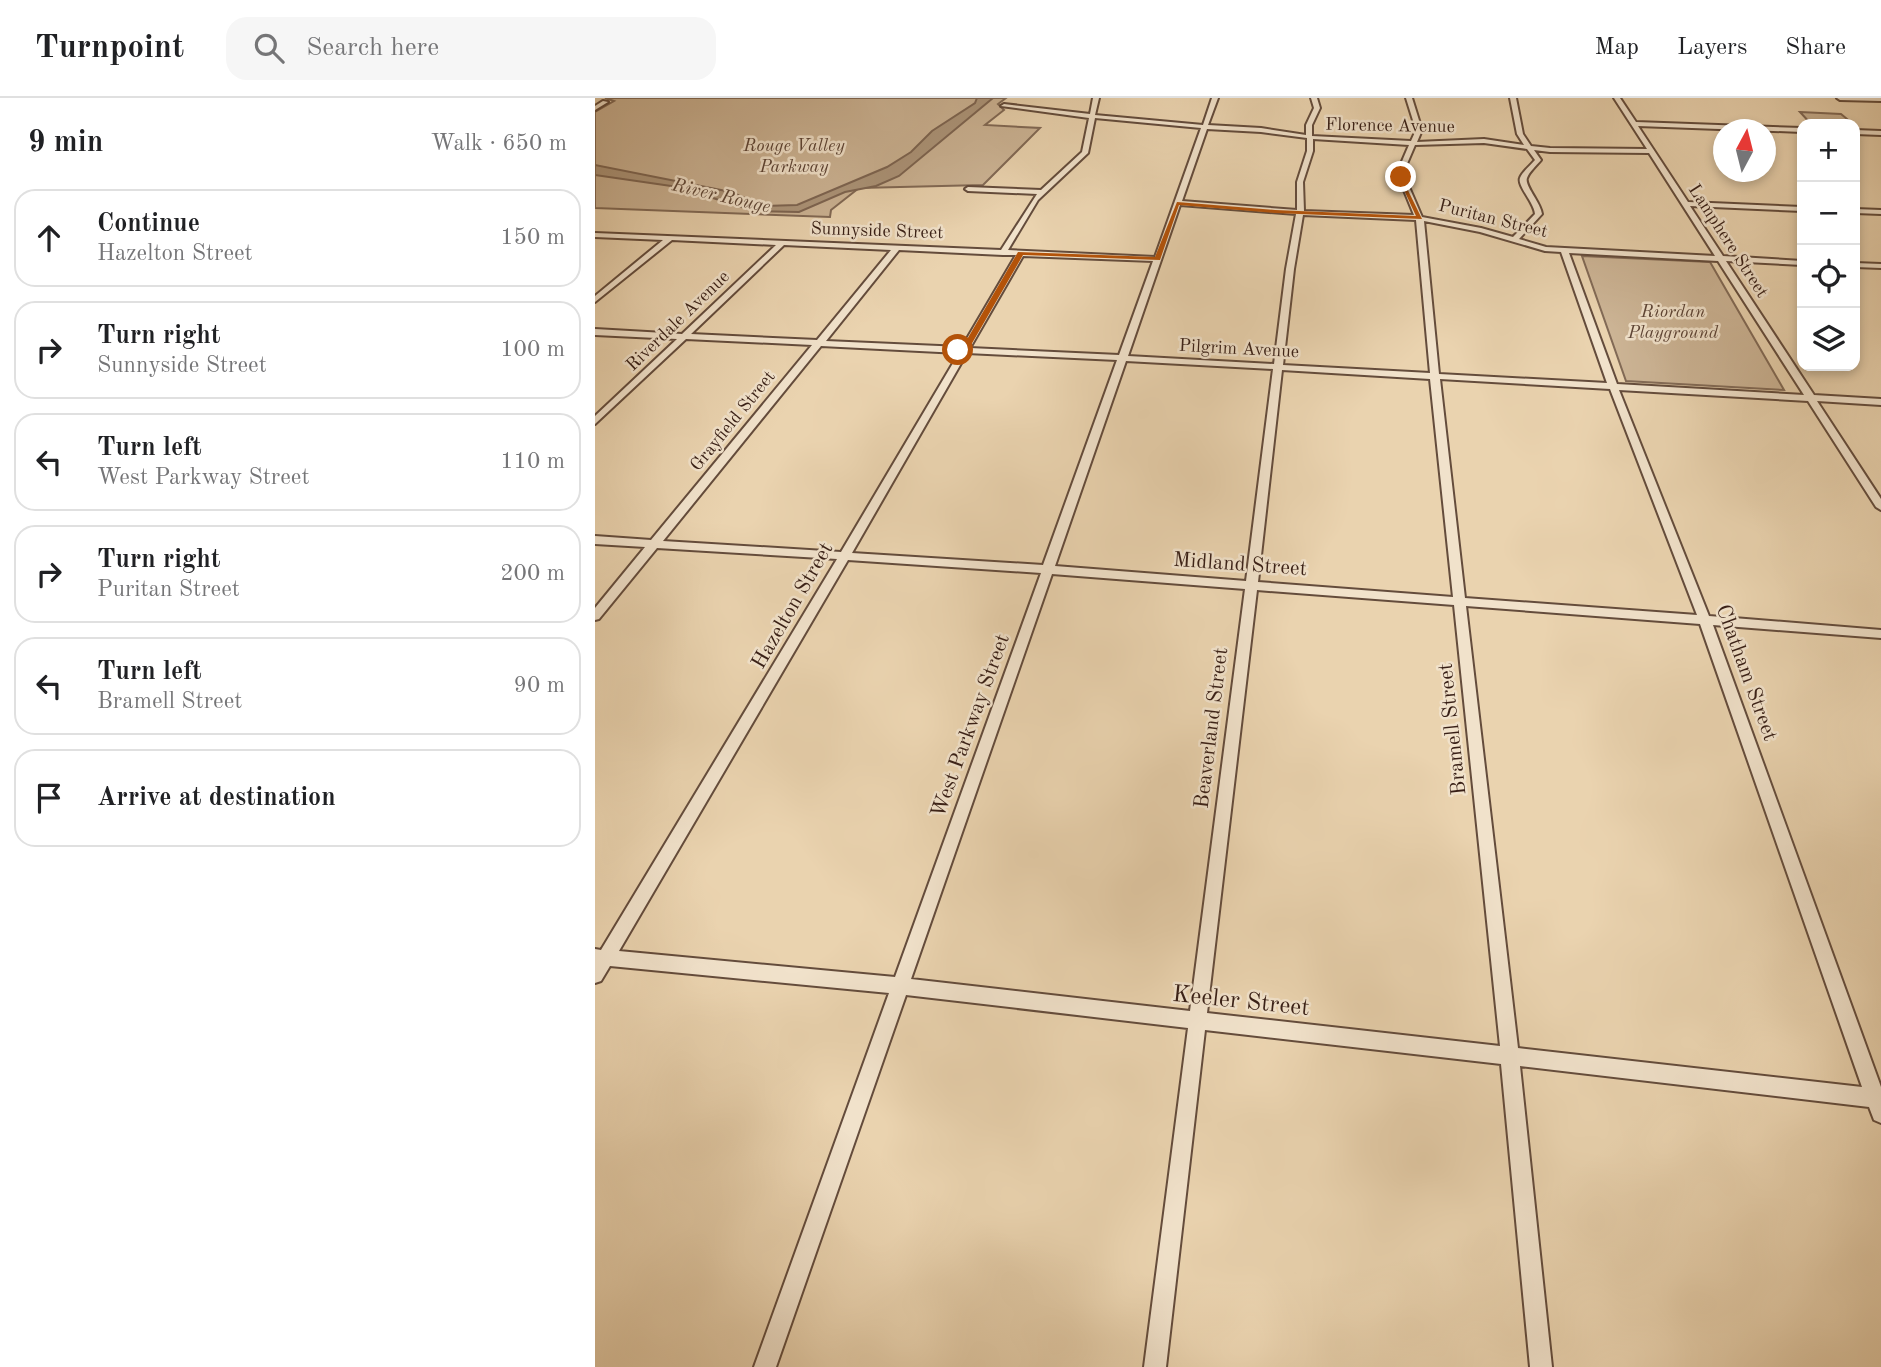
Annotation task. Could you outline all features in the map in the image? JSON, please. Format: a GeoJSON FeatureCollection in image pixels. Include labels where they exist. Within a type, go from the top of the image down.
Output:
{"type":"FeatureCollection","features":[{"type":"Feature","properties":{"kind":"street","name":"Florence Avenue"},"geometry":{"type":"LineString","coordinates":[[1013,98],[1004,106],[1307,136],[1414,142],[1484,141],[1530,147],[1651,151]]}},
{"type":"Feature","properties":{"kind":"street"},"geometry":{"type":"LineString","coordinates":[[1003,253],[1041,192],[1085,153],[1095,98]]}},
{"type":"Feature","properties":{"kind":"street","name":"West Parkway Street"},"geometry":{"type":"LineString","coordinates":[[765,1367],[1215,98]]}},
{"type":"Feature","properties":{"kind":"street","name":"Beaverland Street"},"geometry":{"type":"LineString","coordinates":[[1154,1367],[1278,366],[1300,213],[1300,182],[1310,151],[1307,136],[1317,107],[1314,98]]}},
{"type":"Feature","properties":{"kind":"street","name":"Bramell Street"},"geometry":{"type":"LineString","coordinates":[[1409,98],[1419,130],[1403,160],[1400,173],[1420,218],[1541,1367]]}},
{"type":"Feature","properties":{"kind":"street"},"geometry":{"type":"LineString","coordinates":[[1513,98],[1517,127],[1538,160],[1524,178],[1523,184],[1537,201],[1540,211],[1537,219],[1515,239]]}},
{"type":"Feature","properties":{"kind":"street","name":"Lamphere Street"},"geometry":{"type":"LineString","coordinates":[[1617,98],[1881,507]]}},
{"type":"Feature","properties":{"kind":"street"},"geometry":{"type":"LineString","coordinates":[[1840,98],[1881,99]]}},
{"type":"Feature","properties":{"kind":"street"},"geometry":{"type":"LineString","coordinates":[[595,101],[605,102],[595,108]]}},
{"type":"Feature","properties":{"kind":"street"},"geometry":{"type":"LineString","coordinates":[[1634,124],[1797,130]]}},
{"type":"Feature","properties":{"kind":"street"},"geometry":{"type":"LineString","coordinates":[[1860,132],[1881,133]]}},
{"type":"Feature","properties":{"kind":"street"},"geometry":{"type":"LineString","coordinates":[[968,190],[1041,192]]}},
{"type":"Feature","properties":{"kind":"street","name":"Puritan Street"},"geometry":{"type":"LineString","coordinates":[[1177,203],[1300,213],[1374,213],[1420,218],[1515,239],[1534,247],[1565,250],[1797,263]]}},
{"type":"Feature","properties":{"kind":"street"},"geometry":{"type":"LineString","coordinates":[[1686,204],[1797,209]]}},
{"type":"Feature","properties":{"kind":"street"},"geometry":{"type":"LineString","coordinates":[[1860,211],[1881,212]]}},
{"type":"Feature","properties":{"kind":"street","name":"Sunnyside Street"},"geometry":{"type":"LineString","coordinates":[[595,235],[1157,259]]}},
{"type":"Feature","properties":{"kind":"street"},"geometry":{"type":"LineString","coordinates":[[595,300],[669,239]]}},
{"type":"Feature","properties":{"kind":"street","name":"Riverdale Avenue"},"geometry":{"type":"LineString","coordinates":[[595,421],[782,243]]}},
{"type":"Feature","properties":{"kind":"street","name":"Grayfield Street"},"geometry":{"type":"LineString","coordinates":[[595,616],[897,248]]}},
{"type":"Feature","properties":{"kind":"street","name":"Chatham Street"},"geometry":{"type":"LineString","coordinates":[[1565,250],[1613,386],[1705,621],[1879,1104]]}},
{"type":"Feature","properties":{"kind":"street","name":"Hazelton Street"},"geometry":{"type":"LineString","coordinates":[[595,975],[600,957],[844,556],[1021,253]]}},
{"type":"Feature","properties":{"kind":"street"},"geometry":{"type":"LineString","coordinates":[[1860,265],[1879,270]]}},
{"type":"Feature","properties":{"kind":"street","name":"Pilgrim Avenue"},"geometry":{"type":"LineString","coordinates":[[595,332],[1278,366],[1881,402]]}},
{"type":"Feature","properties":{"kind":"street","name":"Midland Street"},"geometry":{"type":"LineString","coordinates":[[595,540],[1049,570],[1881,634]]}},
{"type":"Feature","properties":{"kind":"street","name":"Keeler Street"},"geometry":{"type":"LineString","coordinates":[[600,957],[901,986],[1510,1057],[1879,1104]]}},
{"type":"Feature","properties":{"kind":"green space","name":"Rouge Valley Parkway"},"geometry":{"type":"Polygon","coordinates":[[[605,98],[1006,98],[998,104],[1004,110],[985,125],[1040,128],[983,185],[859,188],[831,210],[830,217],[595,208],[595,112],[614,101],[605,98]]]}},
{"type":"Feature","properties":{"kind":"green space"},"geometry":{"type":"Polygon","coordinates":[[[1800,112],[1841,114],[1847,119],[1806,119],[1800,112]]]}},
{"type":"Feature","properties":{"kind":"green space","name":"Riordan Playground"},"geometry":{"type":"Polygon","coordinates":[[[1582,256],[1710,262],[1784,390],[1626,381],[1582,256]]]}},
{"type":"Feature","properties":{"kind":"water","name":"River Rouge"},"geometry":{"type":"Polygon","coordinates":[[[977,98],[993,98],[899,176],[876,186],[845,192],[799,212],[754,211],[678,187],[595,175],[595,165],[731,192],[764,206],[797,205],[887,167],[911,152],[932,131],[975,103],[977,98]]]}},
{"type":"Feature","properties":{"kind":"route"},"geometry":{"type":"LineString","coordinates":[[958,350],[964,350],[1021,253],[1157,259],[1177,203],[1275,212],[1374,213],[1420,218],[1401,177]]}}]}
